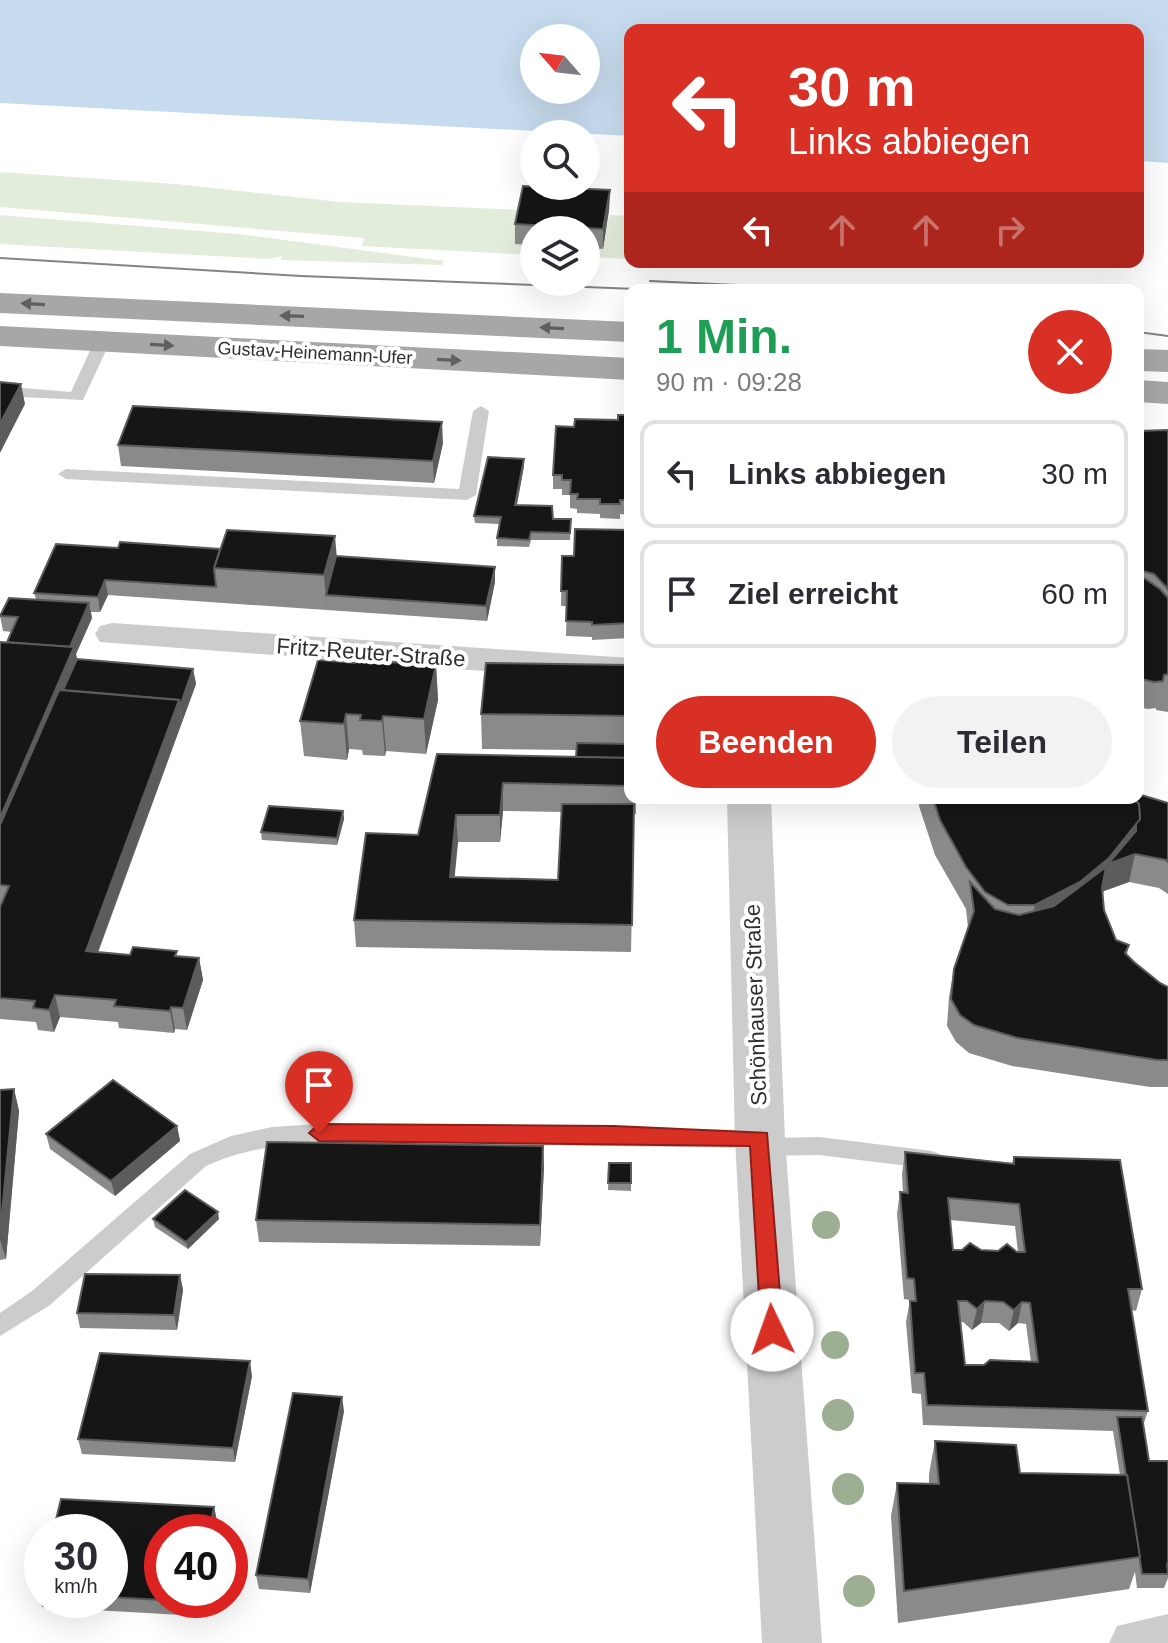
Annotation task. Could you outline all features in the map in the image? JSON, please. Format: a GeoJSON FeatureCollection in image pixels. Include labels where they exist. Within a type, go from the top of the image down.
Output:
{"type":"FeatureCollection","features":[{"type":"Feature","properties":{"kind":"main road","name":"Gustav-Heinemann-Ufer"},"geometry":{"type":"LineString","coordinates":[[0,303],[624,332]]}},
{"type":"Feature","properties":{"kind":"main road","name":"Gustav-Heinemann-Ufer"},"geometry":{"type":"LineString","coordinates":[[0,336],[624,369]]}},
{"type":"Feature","properties":{"kind":"main road"},"geometry":{"type":"LineString","coordinates":[[1144,360],[1168,361]]}},
{"type":"Feature","properties":{"kind":"main road"},"geometry":{"type":"LineString","coordinates":[[1144,391],[1168,393]]}},
{"type":"Feature","properties":{"kind":"street","name":"Fritz-Reuter-Straße"},"geometry":{"type":"LineString","coordinates":[[112,634],[624,670]]}},
{"type":"Feature","properties":{"kind":"street","name":"Schönhauser Straße"},"geometry":{"type":"LineString","coordinates":[[749,804],[760,1143],[792,1643]]}},
{"type":"Feature","properties":{"kind":"street"},"geometry":{"type":"LineString","coordinates":[[1135,1643],[1168,1638]]}},
{"type":"Feature","properties":{"kind":"lane"},"geometry":{"type":"LineString","coordinates":[[0,391],[77,397],[102,342]]}},
{"type":"Feature","properties":{"kind":"lane"},"geometry":{"type":"LineString","coordinates":[[66,474],[467,495],[481,411]]}},
{"type":"Feature","properties":{"kind":"lane"},"geometry":{"type":"LineString","coordinates":[[0,1326],[50,1290],[182,1171],[231,1145],[272,1136],[319,1133],[614,1134],[819,1146],[959,1163]]}},
{"type":"Feature","properties":{"kind":"green space"},"geometry":{"type":"Polygon","coordinates":[[[0,172],[176,184],[340,202],[523,210],[524,216],[520,216],[520,254],[362,246],[364,238],[0,207],[0,172]]]}},
{"type":"Feature","properties":{"kind":"green space"},"geometry":{"type":"Polygon","coordinates":[[[0,215],[238,234],[444,261],[442,265],[281,260],[282,256],[269,259],[0,244],[0,215]]]}},
{"type":"Feature","properties":{"kind":"green space"},"geometry":{"type":"Polygon","coordinates":[[[609,215],[624,216],[624,259],[600,258],[600,249],[603,249],[609,215]]]}},
{"type":"Feature","properties":{"kind":"water"},"geometry":{"type":"Polygon","coordinates":[[[0,0],[1168,0],[1168,163],[1144,161],[1144,24],[624,24],[624,136],[600,134],[600,120],[520,120],[520,130],[0,103],[0,0]]]}},
{"type":"Feature","properties":{"kind":"building"},"geometry":{"type":"Polygon","coordinates":[[[600,190],[610,190],[603,229],[600,229],[600,216],[520,216],[520,224],[515,224],[520,200],[600,200],[600,190]]]}},
{"type":"Feature","properties":{"kind":"building"},"geometry":{"type":"Polygon","coordinates":[[[0,382],[21,384],[0,424],[0,382]]]}},
{"type":"Feature","properties":{"kind":"building"},"geometry":{"type":"Polygon","coordinates":[[[133,406],[442,422],[433,461],[118,445],[133,406]]]}},
{"type":"Feature","properties":{"kind":"building"},"geometry":{"type":"Polygon","coordinates":[[[618,415],[624,415],[624,500],[620,500],[620,504],[600,504],[600,499],[577,499],[578,494],[570,494],[571,480],[562,480],[562,475],[553,475],[556,426],[574,427],[575,419],[618,420],[618,415]]]}},
{"type":"Feature","properties":{"kind":"building"},"geometry":{"type":"Polygon","coordinates":[[[1168,430],[1168,589],[1154,574],[1144,572],[1144,431],[1168,430]]]}},
{"type":"Feature","properties":{"kind":"building"},"geometry":{"type":"Polygon","coordinates":[[[488,457],[524,459],[515,505],[552,506],[553,519],[571,519],[570,533],[531,532],[529,540],[497,538],[501,517],[474,516],[488,457]]]}},
{"type":"Feature","properties":{"kind":"building"},"geometry":{"type":"Polygon","coordinates":[[[575,529],[624,530],[624,623],[592,625],[592,622],[566,621],[567,591],[561,591],[562,556],[574,556],[575,529]]]}},
{"type":"Feature","properties":{"kind":"building"},"geometry":{"type":"Polygon","coordinates":[[[227,530],[335,536],[324,575],[214,568],[227,530]]]}},
{"type":"Feature","properties":{"kind":"building"},"geometry":{"type":"Polygon","coordinates":[[[120,542],[220,549],[214,568],[216,587],[105,580],[98,597],[34,593],[56,544],[118,548],[120,542]]]}},
{"type":"Feature","properties":{"kind":"building"},"geometry":{"type":"Polygon","coordinates":[[[336,556],[495,567],[486,606],[326,595],[336,556]]]}},
{"type":"Feature","properties":{"kind":"building"},"geometry":{"type":"Polygon","coordinates":[[[1144,578],[1168,598],[1168,674],[1164,675],[1163,681],[1144,680],[1144,578]]]}},
{"type":"Feature","properties":{"kind":"building"},"geometry":{"type":"Polygon","coordinates":[[[9,598],[89,603],[70,647],[7,642],[18,617],[0,616],[9,598]]]}},
{"type":"Feature","properties":{"kind":"building"},"geometry":{"type":"Polygon","coordinates":[[[0,642],[74,647],[0,818],[0,642]]]}},
{"type":"Feature","properties":{"kind":"building"},"geometry":{"type":"Polygon","coordinates":[[[358,656],[375,657],[374,661],[436,665],[424,719],[383,716],[382,721],[360,720],[361,715],[346,714],[344,724],[300,721],[318,660],[355,663],[358,656]]]}},
{"type":"Feature","properties":{"kind":"building"},"geometry":{"type":"Polygon","coordinates":[[[77,659],[193,669],[180,706],[179,700],[63,690],[77,659]]]}},
{"type":"Feature","properties":{"kind":"building"},"geometry":{"type":"Polygon","coordinates":[[[486,663],[624,665],[624,716],[481,714],[486,663]]]}},
{"type":"Feature","properties":{"kind":"building"},"geometry":{"type":"Polygon","coordinates":[[[59,690],[179,700],[86,951],[130,955],[133,947],[177,951],[175,956],[199,958],[183,1008],[171,1007],[170,1011],[114,1006],[116,1000],[55,995],[49,1010],[33,1008],[35,1001],[0,998],[0,907],[9,886],[0,885],[0,825],[59,690]]]}},
{"type":"Feature","properties":{"kind":"building"},"geometry":{"type":"Polygon","coordinates":[[[577,743],[624,744],[624,758],[576,757],[577,743]]]}},
{"type":"Feature","properties":{"kind":"building"},"geometry":{"type":"Polygon","coordinates":[[[437,754],[624,758],[624,786],[503,783],[500,815],[456,815],[450,877],[558,880],[562,804],[634,804],[632,925],[354,920],[366,833],[418,835],[437,754]]]}},
{"type":"Feature","properties":{"kind":"building"},"geometry":{"type":"Polygon","coordinates":[[[1144,796],[1168,803],[1168,862],[1135,854],[1108,864],[1136,831],[1136,823],[1140,819],[1139,804],[1144,804],[1144,796]]]}},
{"type":"Feature","properties":{"kind":"building"},"geometry":{"type":"Polygon","coordinates":[[[935,804],[1139,804],[1140,819],[1109,858],[1080,882],[1035,905],[1008,905],[985,892],[966,867],[940,820],[935,804]]]}},
{"type":"Feature","properties":{"kind":"building"},"geometry":{"type":"Polygon","coordinates":[[[269,806],[343,811],[337,838],[261,832],[269,806]]]}},
{"type":"Feature","properties":{"kind":"building"},"geometry":{"type":"Polygon","coordinates":[[[1106,867],[1102,888],[1104,910],[1116,940],[1129,945],[1125,953],[1168,987],[1168,1060],[1018,1038],[974,1025],[960,1015],[951,999],[954,969],[974,911],[970,882],[995,909],[1019,915],[1054,906],[1106,867]]]}},
{"type":"Feature","properties":{"kind":"building"},"geometry":{"type":"Polygon","coordinates":[[[113,1080],[177,1126],[111,1181],[46,1134],[113,1080]]]}},
{"type":"Feature","properties":{"kind":"building"},"geometry":{"type":"Polygon","coordinates":[[[14,1089],[0,1233],[0,1090],[14,1089]]]}},
{"type":"Feature","properties":{"kind":"building"},"geometry":{"type":"Polygon","coordinates":[[[267,1142],[543,1146],[540,1225],[256,1220],[267,1142]]]}},
{"type":"Feature","properties":{"kind":"building"},"geometry":{"type":"Polygon","coordinates":[[[905,1152],[1014,1164],[1014,1157],[1120,1160],[1142,1289],[1128,1289],[1148,1411],[927,1405],[924,1373],[915,1373],[910,1301],[916,1301],[914,1279],[907,1278],[900,1192],[908,1193],[905,1152]],[[948,1198],[953,1250],[962,1250],[970,1243],[981,1250],[998,1251],[1007,1244],[1017,1252],[1025,1252],[1019,1204],[948,1198]],[[958,1301],[965,1365],[984,1365],[990,1360],[1038,1362],[1030,1303],[1022,1302],[1014,1310],[1003,1302],[985,1301],[977,1309],[967,1301],[958,1301]]]}},
{"type":"Feature","properties":{"kind":"building"},"geometry":{"type":"Polygon","coordinates":[[[609,1163],[631,1163],[631,1183],[608,1183],[609,1163]]]}},
{"type":"Feature","properties":{"kind":"building"},"geometry":{"type":"Polygon","coordinates":[[[185,1190],[218,1212],[186,1242],[153,1219],[185,1190]]]}},
{"type":"Feature","properties":{"kind":"building"},"geometry":{"type":"Polygon","coordinates":[[[85,1274],[180,1275],[174,1315],[77,1313],[85,1274]]]}},
{"type":"Feature","properties":{"kind":"building"},"geometry":{"type":"Polygon","coordinates":[[[100,1353],[250,1361],[233,1448],[78,1439],[100,1353]]]}},
{"type":"Feature","properties":{"kind":"building"},"geometry":{"type":"Polygon","coordinates":[[[293,1393],[342,1397],[308,1579],[256,1575],[293,1393]]]}},
{"type":"Feature","properties":{"kind":"building"},"geometry":{"type":"Polygon","coordinates":[[[1117,1417],[1142,1417],[1149,1461],[1168,1461],[1168,1574],[1142,1574],[1117,1417]]]}},
{"type":"Feature","properties":{"kind":"building"},"geometry":{"type":"Polygon","coordinates":[[[935,1441],[1016,1445],[1020,1473],[1127,1475],[1140,1557],[904,1591],[897,1483],[939,1484],[935,1441]]]}},
{"type":"Feature","properties":{"kind":"building"},"geometry":{"type":"Polygon","coordinates":[[[61,1499],[214,1507],[213,1514],[144,1514],[144,1599],[128,1598],[128,1514],[57,1514],[61,1499]]]}},
{"type":"Feature","properties":{"kind":"tram line"},"geometry":{"type":"LineString","coordinates":[[0,258],[301,276],[624,288]]}},
{"type":"Feature","properties":{"kind":"tram line"},"geometry":{"type":"LineString","coordinates":[[650,281],[715,284]]}},
{"type":"Feature","properties":{"kind":"tram line"},"geometry":{"type":"LineString","coordinates":[[1144,333],[1168,336]]}},
{"type":"Feature","properties":{"kind":"route"},"geometry":{"type":"LineString","coordinates":[[319,1133],[614,1134],[760,1139],[772,1330]]}}]}
